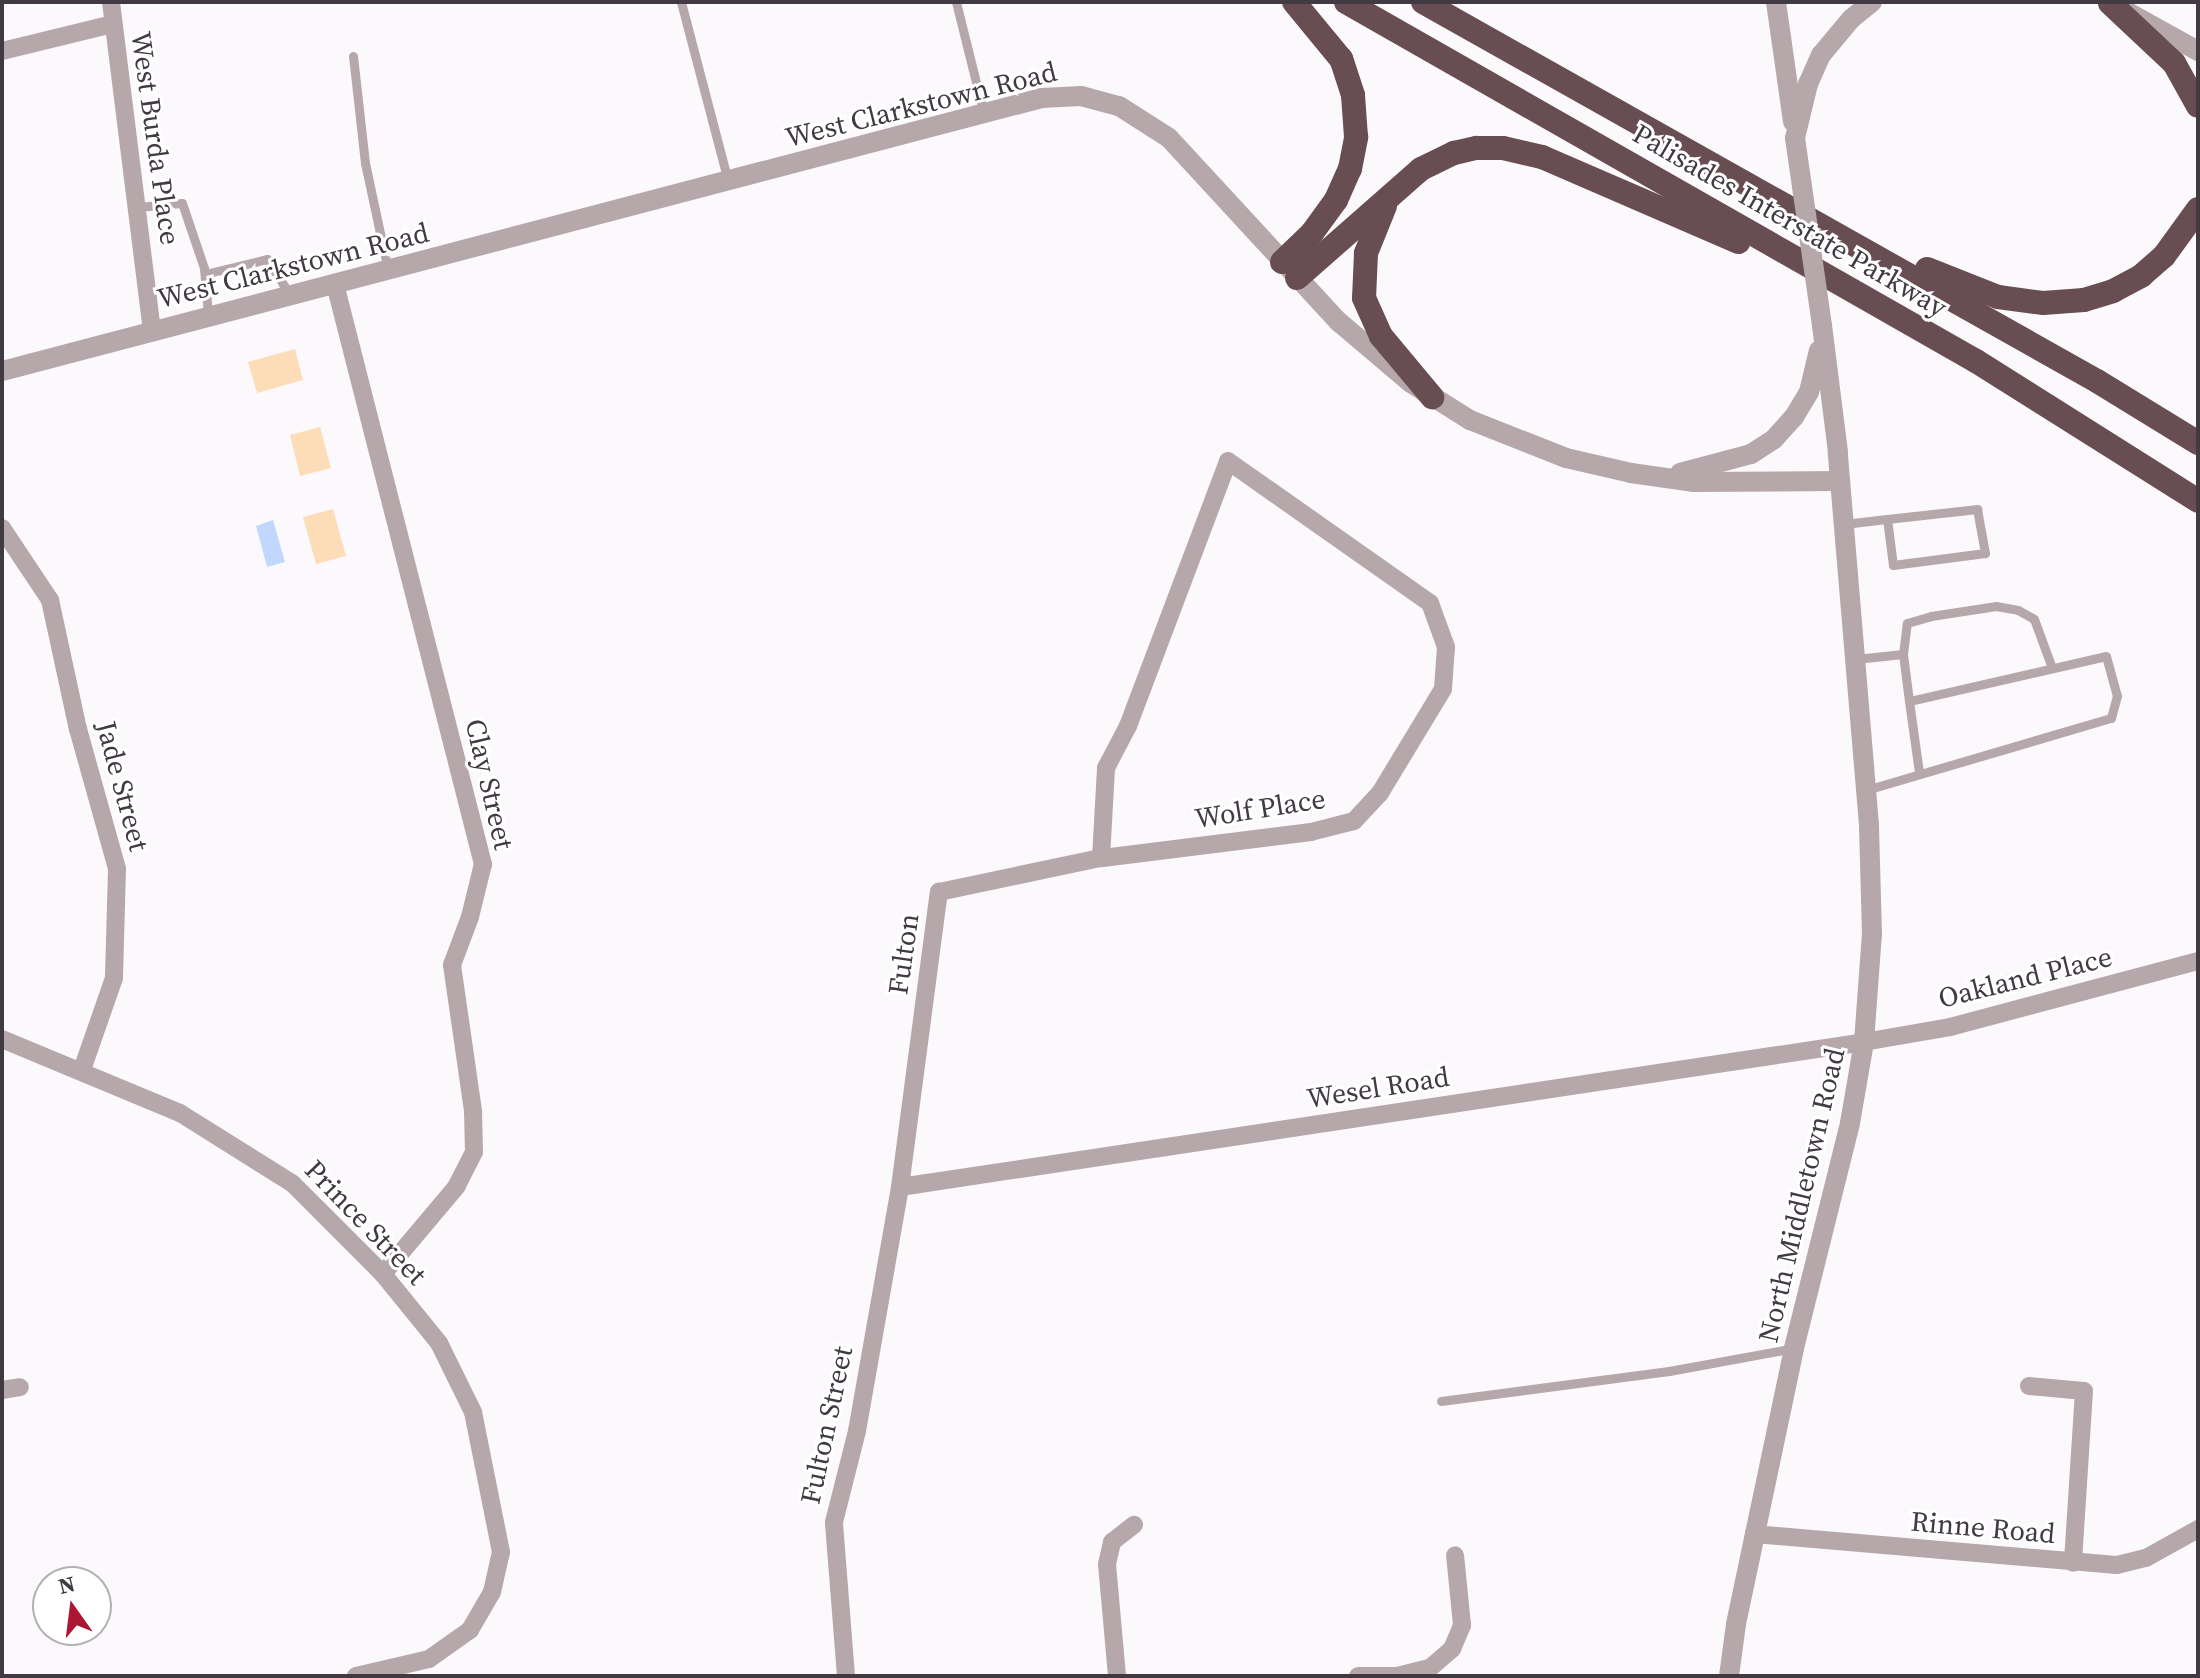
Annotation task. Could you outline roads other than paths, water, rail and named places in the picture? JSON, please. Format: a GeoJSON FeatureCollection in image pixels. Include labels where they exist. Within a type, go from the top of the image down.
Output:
{"type":"FeatureCollection","features":[{"type":"Feature","properties":{"kind":"highway"},"geometry":{"type":"LineString","coordinates":[[1290,270],[1336,200],[1350,169],[1356,137],[1353,95],[1341,59],[1294,2]]}},
{"type":"Feature","properties":{"kind":"highway","name":"Palisades Interstate Parkway"},"geometry":{"type":"LineString","coordinates":[[1346,2],[1914,325],[2061,412],[2198,501]]}},
{"type":"Feature","properties":{"kind":"highway","name":"Palisades Interstate Parkway"},"geometry":{"type":"LineString","coordinates":[[1423,2],[2097,381],[2198,443]]}},
{"type":"Feature","properties":{"kind":"highway"},"geometry":{"type":"LineString","coordinates":[[2108,3],[2174,63],[2198,106]]}},
{"type":"Feature","properties":{"kind":"highway"},"geometry":{"type":"LineString","coordinates":[[1290,270],[1431,163],[1464,150],[1503,148],[1530,153],[1727,237],[1914,325]]}},
{"type":"Feature","properties":{"kind":"highway"},"geometry":{"type":"LineString","coordinates":[[1403,183],[1387,202],[1373,231],[1364,265],[1364,298],[1381,336],[1432,397]]}},
{"type":"Feature","properties":{"kind":"highway"},"geometry":{"type":"LineString","coordinates":[[1756,189],[1966,287],[2028,302],[2072,302],[2127,284],[2164,256],[2194,215],[2198,194]]}},
{"type":"Feature","properties":{"kind":"street","name":"West Burda Place"},"geometry":{"type":"LineString","coordinates":[[111,2],[152,329]]}},
{"type":"Feature","properties":{"kind":"street","name":"North Middletown Road"},"geometry":{"type":"LineString","coordinates":[[1729,1676],[1754,1534],[1794,1348],[1850,1123],[1864,1042],[1872,934],[1866,790],[1840,481],[1822,326],[1776,2]]}},
{"type":"Feature","properties":{"kind":"street"},"geometry":{"type":"LineString","coordinates":[[1795,138],[1808,84],[1821,55],[1851,19],[1872,2]]}},
{"type":"Feature","properties":{"kind":"street"},"geometry":{"type":"LineString","coordinates":[[2108,3],[2198,51]]}},
{"type":"Feature","properties":{"kind":"street"},"geometry":{"type":"LineString","coordinates":[[2,51],[113,24]]}},
{"type":"Feature","properties":{"kind":"street","name":"West Clarkstown Road"},"geometry":{"type":"LineString","coordinates":[[2,371],[152,329],[335,284],[1042,98],[1069,95],[1094,98],[1133,113],[1180,148],[1290,270],[1364,345],[1432,397],[1516,441],[1577,461],[1694,482],[1840,481]]}},
{"type":"Feature","properties":{"kind":"street","name":"Clay Street"},"geometry":{"type":"LineString","coordinates":[[335,284],[483,864],[470,917],[452,965],[473,1111],[474,1152],[457,1186],[383,1274]]}},
{"type":"Feature","properties":{"kind":"street"},"geometry":{"type":"LineString","coordinates":[[1658,477],[1740,458],[1774,439],[1794,417],[1809,392],[1822,326]]}},
{"type":"Feature","properties":{"kind":"street","name":"Wolf Place"},"geometry":{"type":"LineString","coordinates":[[1228,461],[1430,603],[1446,647],[1443,689],[1380,793],[1354,821],[1311,832],[1101,858],[1106,768],[1128,726],[1228,461]]}},
{"type":"Feature","properties":{"kind":"street","name":"Jade Street"},"geometry":{"type":"LineString","coordinates":[[2,528],[50,600],[78,729],[117,869],[114,978],[82,1070]]}},
{"type":"Feature","properties":{"kind":"street","name":"Fulton"},"geometry":{"type":"LineString","coordinates":[[900,1187],[939,892],[1101,858]]}},
{"type":"Feature","properties":{"kind":"street","name":"Oakland Place"},"geometry":{"type":"LineString","coordinates":[[1864,1042],[1950,1027],[2198,961]]}},
{"type":"Feature","properties":{"kind":"street","name":"Prince Street"},"geometry":{"type":"LineString","coordinates":[[2,1039],[180,1113],[293,1184],[383,1274],[439,1343],[473,1412],[501,1552],[492,1592],[470,1630],[429,1659],[356,1676]]}},
{"type":"Feature","properties":{"kind":"street","name":"Wesel Road"},"geometry":{"type":"LineString","coordinates":[[900,1187],[1864,1042]]}},
{"type":"Feature","properties":{"kind":"street","name":"Fulton Street"},"geometry":{"type":"LineString","coordinates":[[846,1676],[834,1522],[857,1431],[900,1187]]}},
{"type":"Feature","properties":{"kind":"street"},"geometry":{"type":"LineString","coordinates":[[2029,1386],[2084,1391],[2073,1563]]}},
{"type":"Feature","properties":{"kind":"street"},"geometry":{"type":"LineString","coordinates":[[1117,1676],[1107,1564],[1112,1542],[1134,1525]]}},
{"type":"Feature","properties":{"kind":"street","name":"Rinne Road"},"geometry":{"type":"LineString","coordinates":[[1754,1534],[2117,1565],[2146,1558],[2177,1544],[2198,1529]]}},
{"type":"Feature","properties":{"kind":"street"},"geometry":{"type":"LineString","coordinates":[[1358,1676],[1397,1676],[1430,1668],[1452,1649],[1462,1625],[1455,1555]]}},
{"type":"Feature","properties":{"kind":"lane"},"geometry":{"type":"LineString","coordinates":[[681,2],[728,181]]}},
{"type":"Feature","properties":{"kind":"lane"},"geometry":{"type":"LineString","coordinates":[[956,2],[984,114]]}},
{"type":"Feature","properties":{"kind":"lane"},"geometry":{"type":"LineString","coordinates":[[353,56],[365,163],[388,270]]}},
{"type":"Feature","properties":{"kind":"lane"},"geometry":{"type":"LineString","coordinates":[[138,207],[182,203],[205,274],[208,315]]}},
{"type":"Feature","properties":{"kind":"lane"},"geometry":{"type":"LineString","coordinates":[[205,274],[267,259],[290,295]]}},
{"type":"Feature","properties":{"kind":"lane"},"geometry":{"type":"LineString","coordinates":[[1844,524],[1887,519],[1977,509],[1985,553],[1893,565],[1887,519]]}},
{"type":"Feature","properties":{"kind":"lane"},"geometry":{"type":"LineString","coordinates":[[1919,772],[1903,654],[1907,623],[1996,606],[2018,610],[2034,619],[2052,668]]}},
{"type":"Feature","properties":{"kind":"lane"},"geometry":{"type":"LineString","coordinates":[[1856,659],[1903,654]]}},
{"type":"Feature","properties":{"kind":"lane"},"geometry":{"type":"LineString","coordinates":[[1866,790],[2111,718],[2117,696],[2106,656],[1909,701]]}},
{"type":"Feature","properties":{"kind":"lane"},"geometry":{"type":"LineString","coordinates":[[1441,1401],[1669,1371],[1794,1348]]}},
{"type":"Feature","properties":{"kind":"water"},"geometry":{"type":"Polygon","coordinates":[[[273,520],[285,562],[267,567],[256,526],[273,520]]]}}]}
